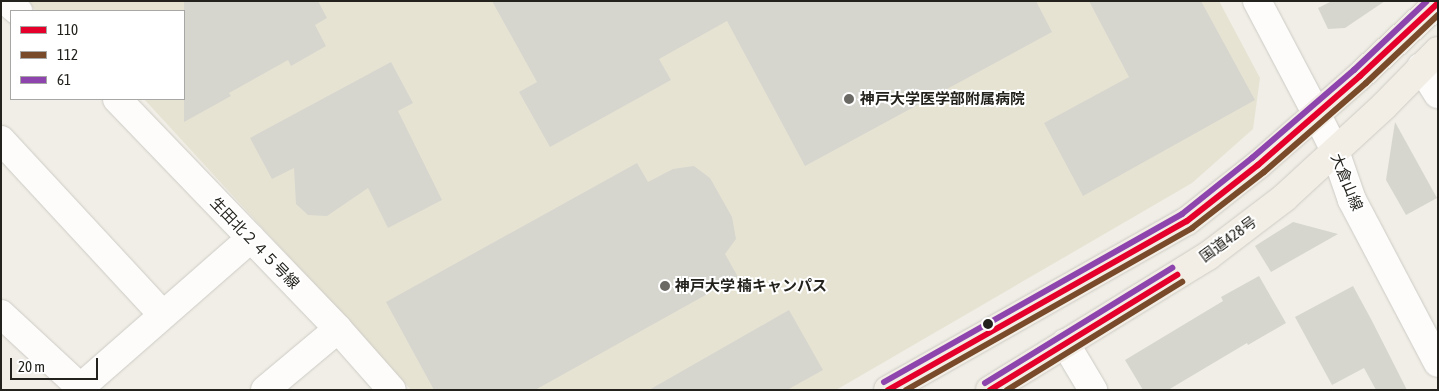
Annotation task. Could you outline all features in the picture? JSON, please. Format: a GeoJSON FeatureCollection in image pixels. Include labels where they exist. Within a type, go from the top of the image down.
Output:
{"type":"FeatureCollection","features":[{"type":"Feature","properties":{"kind":"highway"},"geometry":{"type":"LineString","coordinates":[[888,390],[1187,221],[1258,165],[1360,76],[1438,3]]}},
{"type":"Feature","properties":{"kind":"highway","name":"国道428号"},"geometry":{"type":"LineString","coordinates":[[990,390],[1208,256],[1284,198],[1384,106],[1429,59]]}},
{"type":"Feature","properties":{"kind":"street"},"geometry":{"type":"LineString","coordinates":[[6,1],[17,10]]}},
{"type":"Feature","properties":{"kind":"street","name":"大倉山線"},"geometry":{"type":"LineString","coordinates":[[1258,1],[1316,113],[1334,152],[1352,200],[1438,363]]}},
{"type":"Feature","properties":{"kind":"street"},"geometry":{"type":"LineString","coordinates":[[1429,59],[1438,94]]}},
{"type":"Feature","properties":{"kind":"street","name":"生田北２４５号線"},"geometry":{"type":"LineString","coordinates":[[118,100],[338,329],[392,390]]}},
{"type":"Feature","properties":{"kind":"street"},"geometry":{"type":"LineString","coordinates":[[1,140],[163,315]]}},
{"type":"Feature","properties":{"kind":"street"},"geometry":{"type":"LineString","coordinates":[[1,314],[82,389],[251,238]]}},
{"type":"Feature","properties":{"kind":"street"},"geometry":{"type":"LineString","coordinates":[[266,390],[338,329]]}},
{"type":"Feature","properties":{"kind":"street"},"geometry":{"type":"LineString","coordinates":[[1065,343],[1093,390]]}},
{"type":"Feature","properties":{"kind":"shaded area","name":"神戸大学 楠キャンパス"},"geometry":{"type":"Polygon","coordinates":[[[23,1],[1219,1],[1260,78],[1253,129],[1192,183],[836,390],[411,390],[145,100],[185,100],[185,10],[36,10],[23,1]]]}},
{"type":"Feature","properties":{"kind":"building"},"geometry":{"type":"Polygon","coordinates":[[[184,1],[318,1],[327,18],[315,25],[326,46],[291,66],[288,60],[229,93],[231,96],[184,122],[184,1]]]}},
{"type":"Feature","properties":{"kind":"building","name":"神戸大学医学部附属病院"},"geometry":{"type":"Polygon","coordinates":[[[492,1],[1036,1],[1052,32],[805,166],[727,21],[659,59],[671,80],[550,147],[519,92],[537,82],[492,1]]]}},
{"type":"Feature","properties":{"kind":"building"},"geometry":{"type":"Polygon","coordinates":[[[1089,1],[1201,1],[1255,100],[1083,196],[1044,123],[1129,77],[1089,1]]]}},
{"type":"Feature","properties":{"kind":"building"},"geometry":{"type":"Polygon","coordinates":[[[1332,1],[1385,1],[1345,28],[1328,29],[1318,8],[1332,1]]]}},
{"type":"Feature","properties":{"kind":"building"},"geometry":{"type":"Polygon","coordinates":[[[391,62],[413,103],[398,111],[442,200],[388,228],[368,188],[327,216],[308,215],[296,204],[294,168],[272,179],[250,138],[391,62]]]}},
{"type":"Feature","properties":{"kind":"building"},"geometry":{"type":"Polygon","coordinates":[[[1395,122],[1437,198],[1406,215],[1386,180],[1395,122]]]}},
{"type":"Feature","properties":{"kind":"building"},"geometry":{"type":"Polygon","coordinates":[[[637,163],[648,182],[673,169],[694,166],[710,178],[732,217],[736,239],[725,254],[738,277],[535,390],[434,390],[386,302],[637,163]]]}},
{"type":"Feature","properties":{"kind":"building"},"geometry":{"type":"Polygon","coordinates":[[[1293,222],[1338,234],[1271,272],[1255,246],[1293,222]]]}},
{"type":"Feature","properties":{"kind":"building"},"geometry":{"type":"Polygon","coordinates":[[[1259,276],[1286,323],[1248,345],[1247,343],[1168,390],[1143,390],[1125,360],[1223,301],[1221,297],[1259,276]]]}},
{"type":"Feature","properties":{"kind":"building"},"geometry":{"type":"Polygon","coordinates":[[[1353,286],[1407,390],[1376,390],[1364,368],[1332,385],[1295,317],[1353,286]]]}},
{"type":"Feature","properties":{"kind":"building"},"geometry":{"type":"Polygon","coordinates":[[[789,310],[823,370],[787,390],[649,390],[789,310]]]}},
{"type":"Feature","properties":{"kind":"transit line","name":"61"},"geometry":{"type":"LineString","coordinates":[[884,382],[1182,214],[1252,158],[1354,70],[1427,1]]}},
{"type":"Feature","properties":{"kind":"transit line","name":"110"},"geometry":{"type":"LineString","coordinates":[[888,390],[1187,221],[1258,165],[1360,76],[1438,3]]}},
{"type":"Feature","properties":{"kind":"transit line","name":"112"},"geometry":{"type":"LineString","coordinates":[[906,390],[1192,228],[1264,172],[1366,83],[1438,15]]}},
{"type":"Feature","properties":{"kind":"transit line","name":"61"},"geometry":{"type":"LineString","coordinates":[[985,383],[1172,268]]}},
{"type":"Feature","properties":{"kind":"transit line","name":"110"},"geometry":{"type":"LineString","coordinates":[[990,390],[1177,275]]}},
{"type":"Feature","properties":{"kind":"transit line","name":"112"},"geometry":{"type":"LineString","coordinates":[[1007,390],[1182,282]]}},
{"type":"Feature","properties":{"kind":"place","name":"神戸大学医学部附属病院"},"geometry":{"type":"Point","coordinates":[849,99]}},
{"type":"Feature","properties":{"kind":"place","name":"神戸大学 楠キャンパス"},"geometry":{"type":"Point","coordinates":[665,286]}}]}
